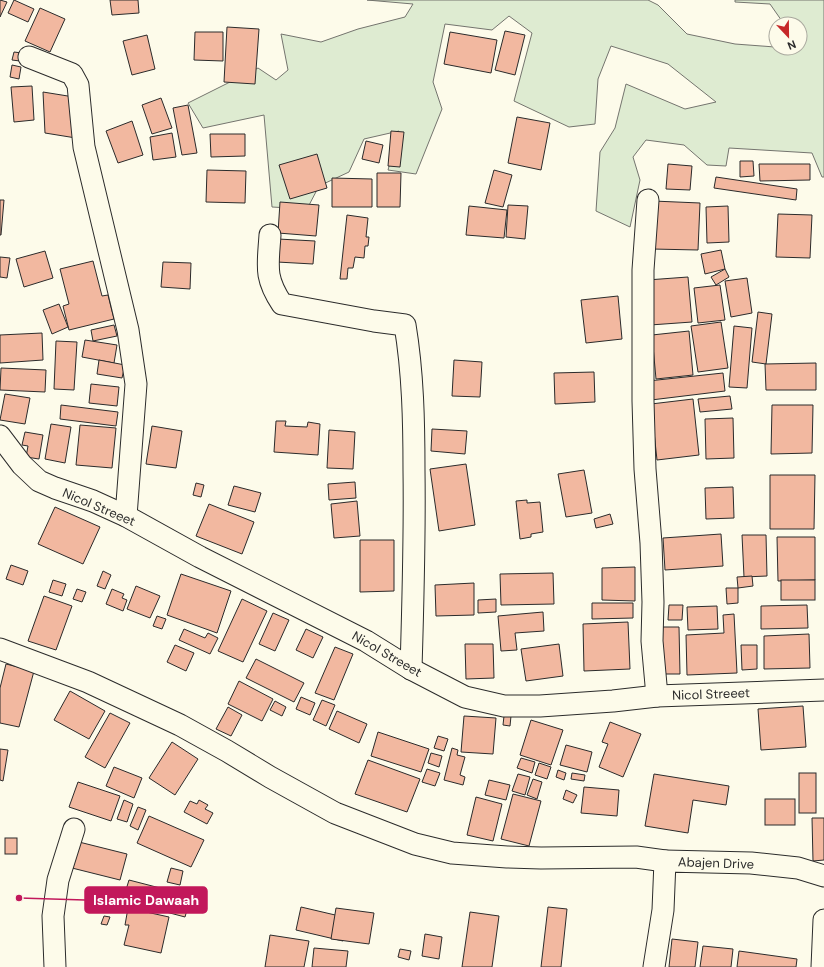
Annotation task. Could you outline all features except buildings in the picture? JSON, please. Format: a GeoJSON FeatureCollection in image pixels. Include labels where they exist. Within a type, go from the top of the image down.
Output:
{"type":"FeatureCollection","features":[{"type":"Feature","properties":{"kind":"street"},"geometry":{"type":"LineString","coordinates":[[29,57],[72,74],[78,85],[84,147],[128,330],[136,384],[126,516]]}},
{"type":"Feature","properties":{"kind":"street"},"geometry":{"type":"LineString","coordinates":[[648,200],[643,270],[643,400],[645,469],[651,543],[653,602],[652,641],[657,696]]}},
{"type":"Feature","properties":{"kind":"street"},"geometry":{"type":"LineString","coordinates":[[270,235],[267,271],[274,292],[282,304],[374,321],[405,325],[408,341],[414,411],[415,546],[411,669]]}},
{"type":"Feature","properties":{"kind":"street","name":"Nicol Streeet"},"geometry":{"type":"LineString","coordinates":[[0,436],[22,465],[39,481],[93,501],[126,516],[200,557],[366,641],[411,669],[465,697],[504,706],[540,706],[605,702],[657,696],[824,690]]}},
{"type":"Feature","properties":{"kind":"street"},"geometry":{"type":"LineString","coordinates":[[0,649],[88,682],[180,724],[270,778],[334,813],[415,844],[452,853],[499,857],[636,857],[664,861]]}},
{"type":"Feature","properties":{"kind":"street"},"geometry":{"type":"LineString","coordinates":[[56,967],[53,916],[58,880],[74,829]]}},
{"type":"Feature","properties":{"kind":"street","name":"Abajen Drive"},"geometry":{"type":"LineString","coordinates":[[654,967],[662,910],[664,861],[751,863],[798,868],[824,876]]}},
{"type":"Feature","properties":{"kind":"street"},"geometry":{"type":"LineString","coordinates":[[822,967],[824,920]]}},
{"type":"Feature","properties":{"kind":"green space"},"geometry":{"type":"Polygon","coordinates":[[[367,0],[648,0],[658,5],[687,34],[735,44],[768,46],[768,56],[808,56],[808,16],[778,16],[770,4],[735,2],[735,0],[824,0],[824,177],[822,177],[812,153],[729,148],[726,166],[707,165],[684,145],[646,140],[633,157],[640,180],[630,227],[596,211],[600,152],[615,128],[626,84],[685,109],[716,102],[668,64],[611,46],[598,79],[595,124],[569,127],[514,101],[532,33],[509,16],[492,30],[445,24],[433,82],[442,109],[416,174],[388,170],[399,131],[364,139],[349,172],[319,186],[307,209],[272,207],[264,115],[203,128],[188,103],[258,68],[276,80],[288,70],[281,34],[321,42],[358,29],[405,17],[413,4],[367,0]]]}},
{"type":"Feature","properties":{"kind":"place","name":"Islamic Dawaah"},"geometry":{"type":"Point","coordinates":[19,898]}}]}
